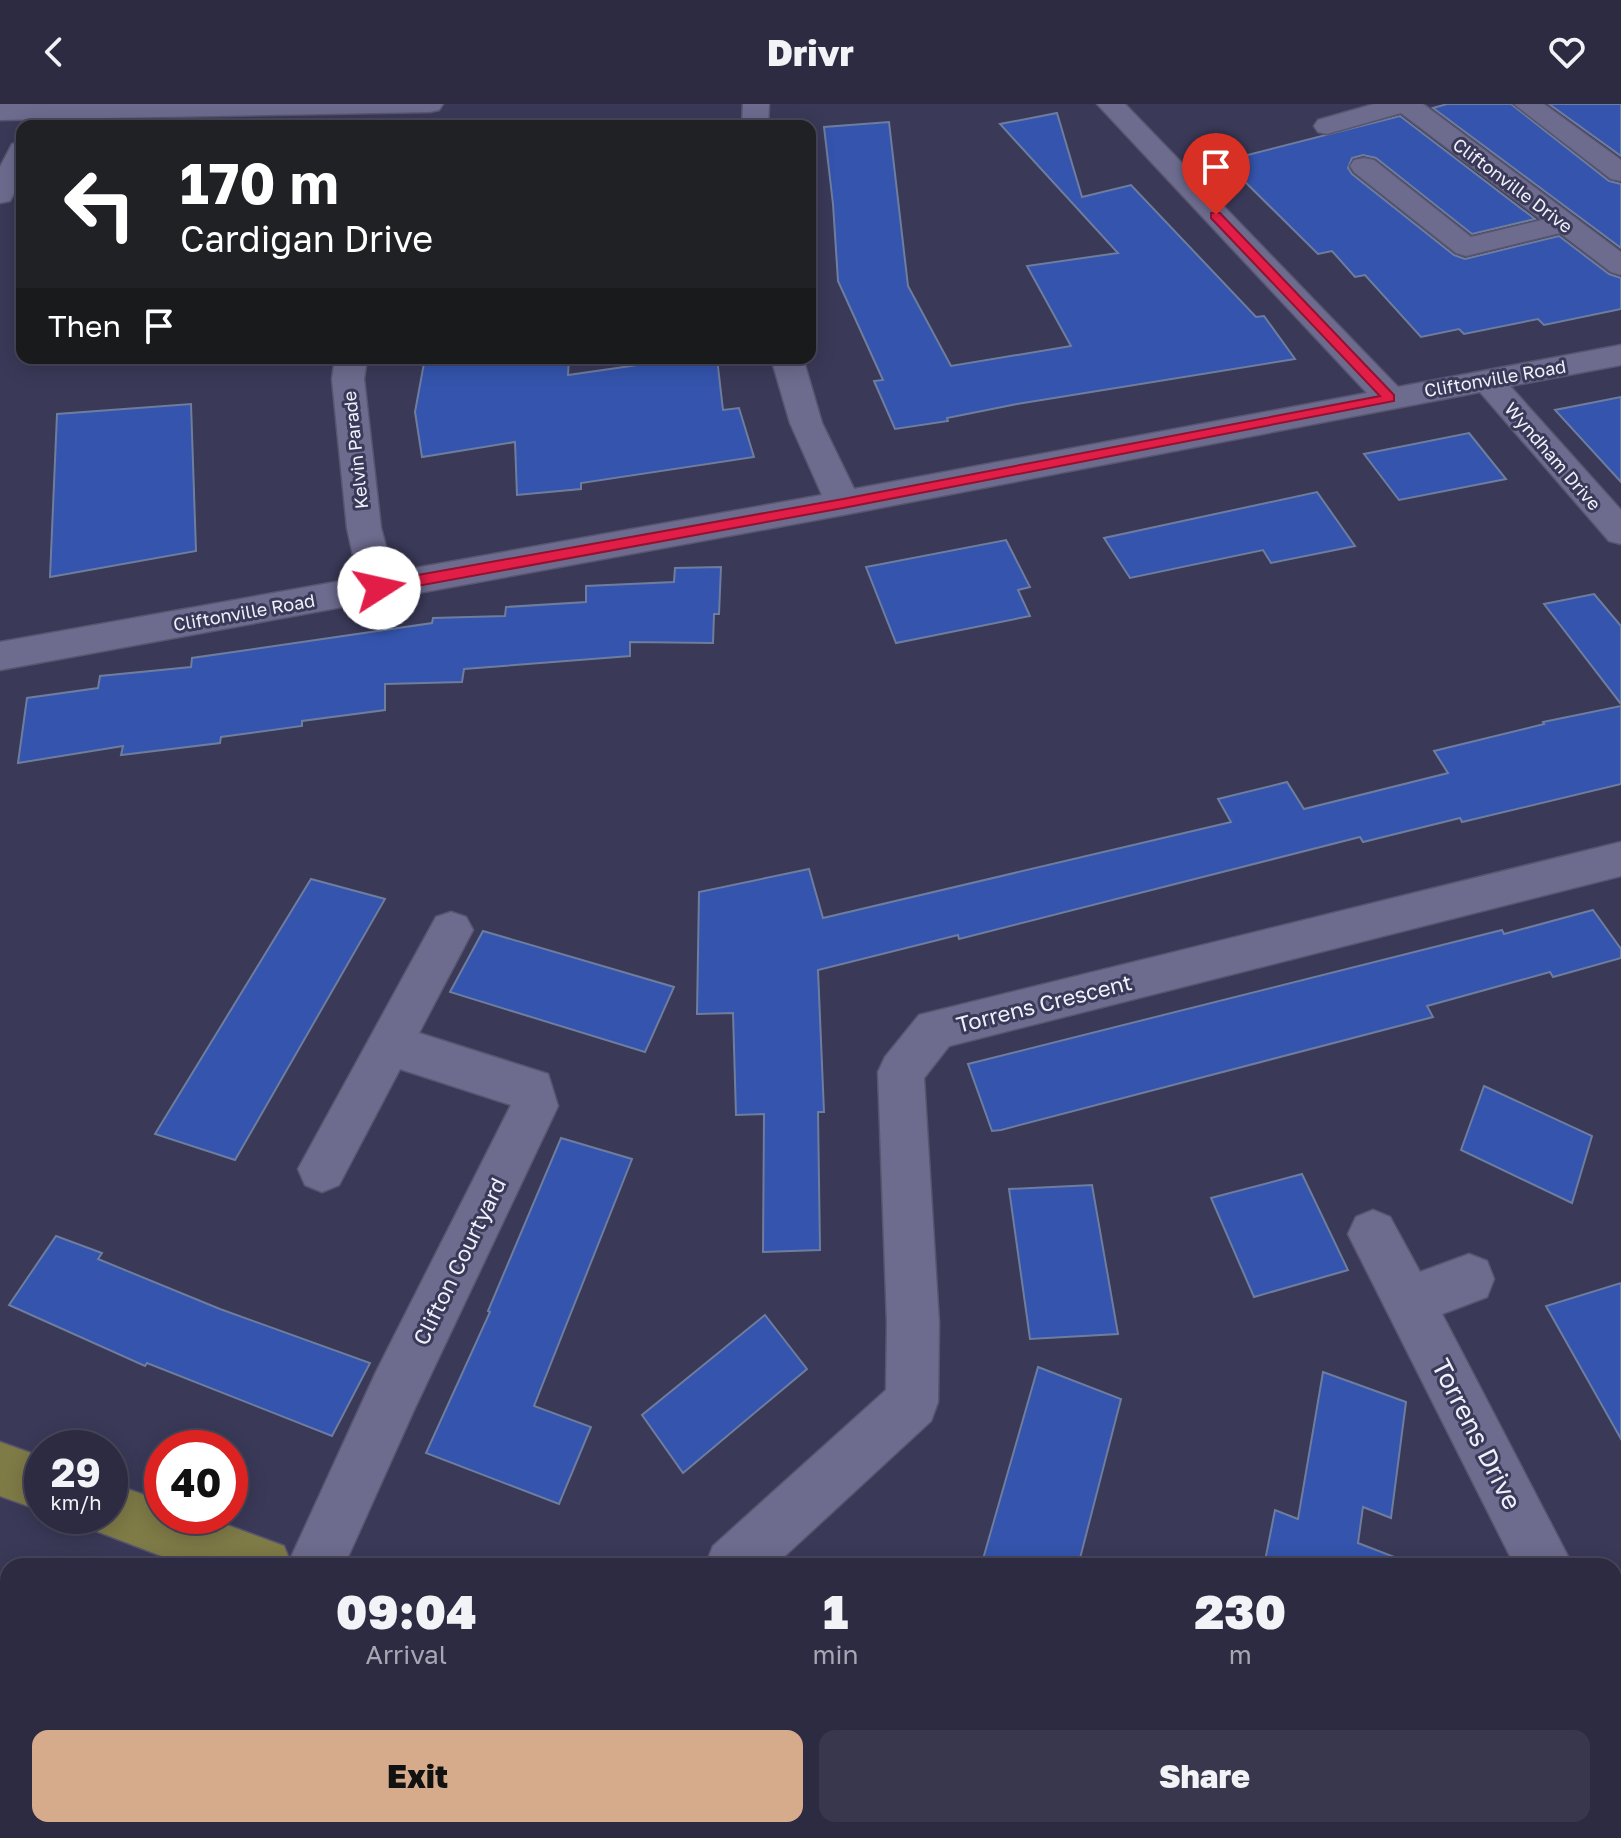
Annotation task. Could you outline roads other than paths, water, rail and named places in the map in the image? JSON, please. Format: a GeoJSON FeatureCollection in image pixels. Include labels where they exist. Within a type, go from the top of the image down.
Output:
{"type":"FeatureCollection","features":[{"type":"Feature","properties":{"kind":"main road"},"geometry":{"type":"LineString","coordinates":[[0,1469],[24,1478]]}},
{"type":"Feature","properties":{"kind":"main road"},"geometry":{"type":"LineString","coordinates":[[128,1517],[242,1558]]}},
{"type":"Feature","properties":{"kind":"street"},"geometry":{"type":"LineString","coordinates":[[0,112],[399,112],[430,104]]}},
{"type":"Feature","properties":{"kind":"street"},"geometry":{"type":"LineString","coordinates":[[1110,104],[1390,398]]}},
{"type":"Feature","properties":{"kind":"street"},"geometry":{"type":"LineString","coordinates":[[1327,126],[1404,104]]}},
{"type":"Feature","properties":{"kind":"street","name":"Cliftonville Drive"},"geometry":{"type":"LineString","coordinates":[[1404,104],[1621,266]]}},
{"type":"Feature","properties":{"kind":"street"},"geometry":{"type":"LineString","coordinates":[[1527,104],[1621,173]]}},
{"type":"Feature","properties":{"kind":"street"},"geometry":{"type":"LineString","coordinates":[[0,195],[16,162]]}},
{"type":"Feature","properties":{"kind":"street"},"geometry":{"type":"LineString","coordinates":[[1364,166],[1466,247],[1563,224]]}},
{"type":"Feature","properties":{"kind":"street","name":"Cliftonville Road"},"geometry":{"type":"LineString","coordinates":[[0,656],[843,503],[1621,355]]}},
{"type":"Feature","properties":{"kind":"street","name":"Kelvin Parade"},"geometry":{"type":"LineString","coordinates":[[350,364],[348,379],[364,528],[379,588]]}},
{"type":"Feature","properties":{"kind":"street"},"geometry":{"type":"LineString","coordinates":[[789,364],[806,423],[843,503]]}},
{"type":"Feature","properties":{"kind":"street","name":"Wyndham Drive"},"geometry":{"type":"LineString","coordinates":[[1486,379],[1621,532]]}},
{"type":"Feature","properties":{"kind":"street","name":"Torrens Crescent"},"geometry":{"type":"LineString","coordinates":[[742,1558],[912,1402],[913,1323],[901,1072],[935,1029],[1621,859]]}},
{"type":"Feature","properties":{"kind":"street"},"geometry":{"type":"LineString","coordinates":[[322,1169],[451,930]]}},
{"type":"Feature","properties":{"kind":"street","name":"Clifton Courtyard"},"geometry":{"type":"LineString","coordinates":[[319,1558],[395,1391],[535,1106],[532,1089],[390,1045]]}},
{"type":"Feature","properties":{"kind":"street","name":"Torrens Drive"},"geometry":{"type":"LineString","coordinates":[[1373,1234],[1541,1558]]}},
{"type":"Feature","properties":{"kind":"street"},"geometry":{"type":"LineString","coordinates":[[1409,1301],[1469,1279]]}}]}
